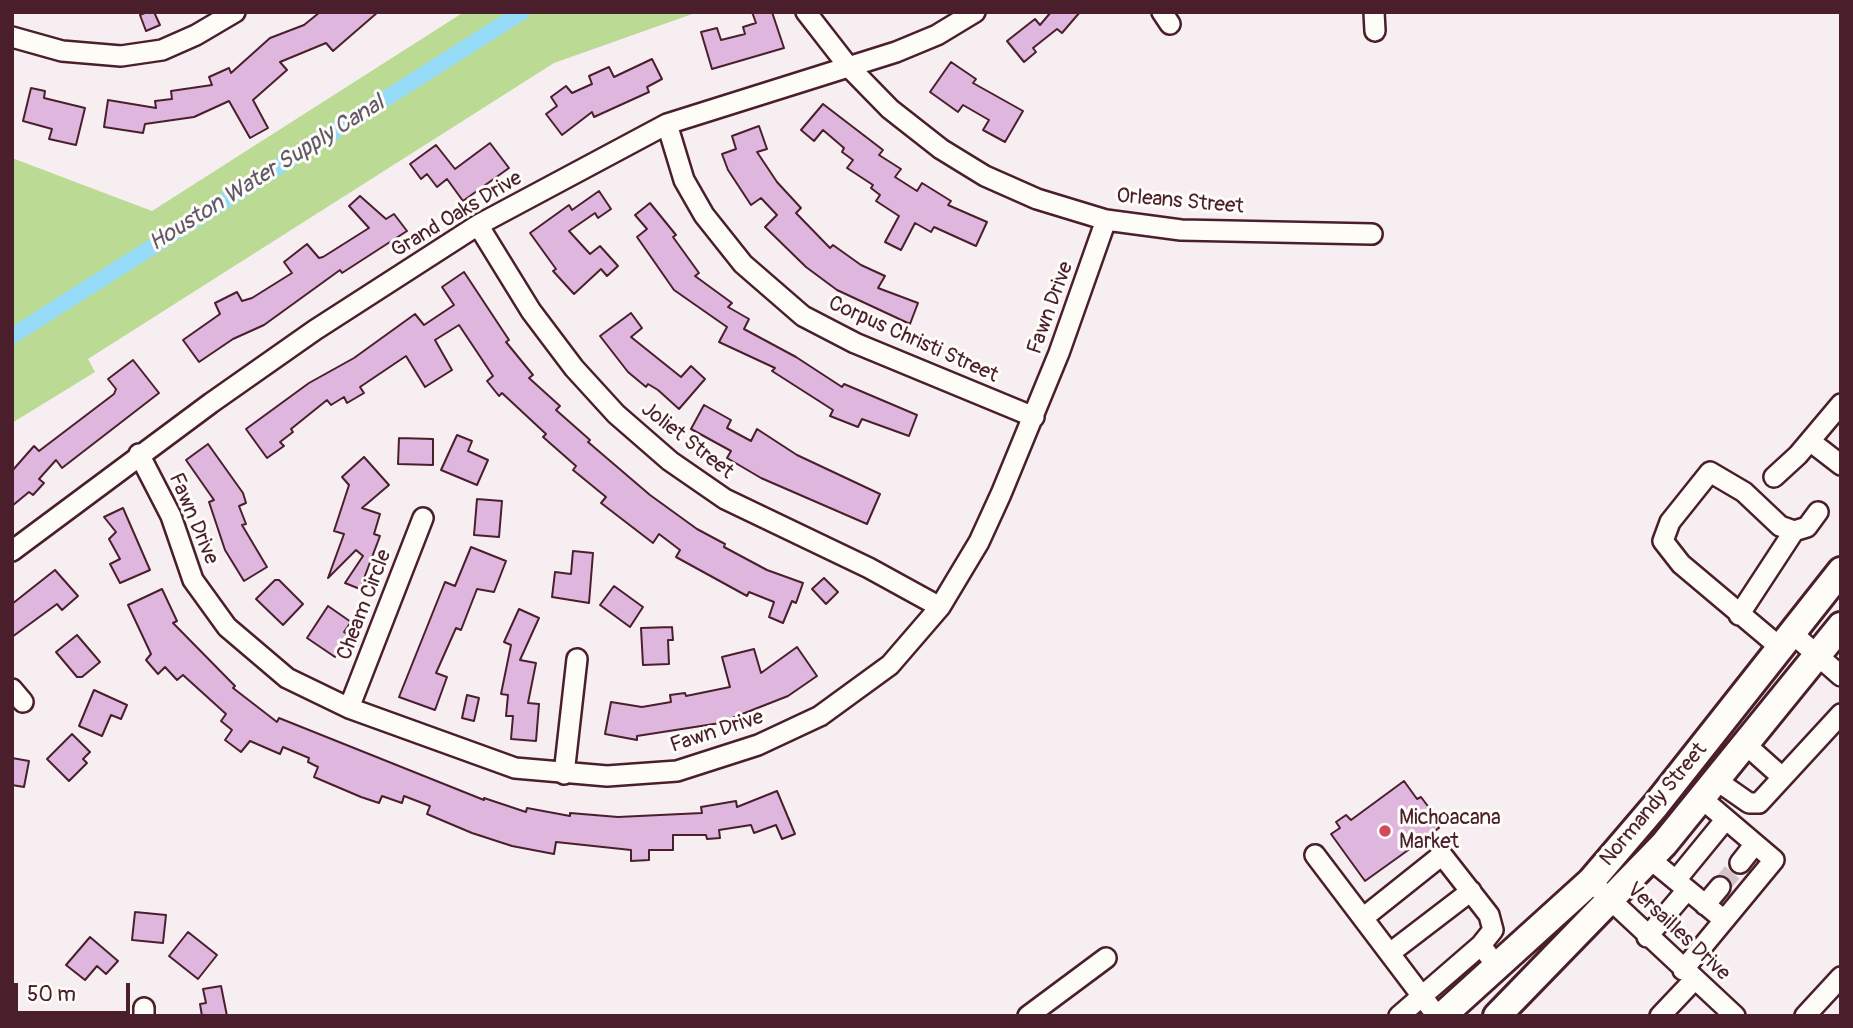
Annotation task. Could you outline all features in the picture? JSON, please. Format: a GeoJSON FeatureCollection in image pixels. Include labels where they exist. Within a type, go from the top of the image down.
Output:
{"type":"FeatureCollection","features":[{"type":"Feature","properties":{"kind":"main road","name":"Normandy Street"},"geometry":{"type":"LineString","coordinates":[[1440,1016],[1490,956],[1591,881],[1787,642],[1841,571]]}},
{"type":"Feature","properties":{"kind":"main road","name":"Normandy Street"},"geometry":{"type":"LineString","coordinates":[[1497,1016],[1650,859],[1841,626]]}},
{"type":"Feature","properties":{"kind":"street"},"geometry":{"type":"LineString","coordinates":[[12,37],[62,51],[110,56],[162,50],[196,35],[235,12]]}},
{"type":"Feature","properties":{"kind":"street","name":"Orleans Street"},"geometry":{"type":"LineString","coordinates":[[806,12],[848,66],[890,109],[941,149],[985,176],[1037,199],[1106,220],[1181,230],[1372,234]]}},
{"type":"Feature","properties":{"kind":"street","name":"Grand Oaks Drive"},"geometry":{"type":"LineString","coordinates":[[12,551],[139,454],[315,330],[478,225],[667,124],[937,35],[975,12]]}},
{"type":"Feature","properties":{"kind":"street","name":"Corpus Christi Street"},"geometry":{"type":"LineString","coordinates":[[667,124],[684,180],[704,215],[743,264],[803,316],[855,343],[1034,417]]}},
{"type":"Feature","properties":{"kind":"street","name":"Fawn Drive"},"geometry":{"type":"LineString","coordinates":[[139,454],[171,516],[193,580],[227,627],[287,678],[349,708],[515,768],[607,776],[677,771],[758,745],[820,716],[890,666],[940,607],[979,542],[1034,417],[1106,220]]}},
{"type":"Feature","properties":{"kind":"street","name":"Joliet Street"},"geometry":{"type":"LineString","coordinates":[[478,225],[531,311],[574,368],[616,414],[670,461],[725,499],[869,568],[940,607]]}},
{"type":"Feature","properties":{"kind":"street"},"geometry":{"type":"LineString","coordinates":[[1774,477],[1810,441],[1841,404]]}},
{"type":"Feature","properties":{"kind":"street"},"geometry":{"type":"LineString","coordinates":[[1810,441],[1841,465]]}},
{"type":"Feature","properties":{"kind":"street"},"geometry":{"type":"LineString","coordinates":[[1818,512],[1807,527],[1794,531],[1780,526],[1744,492],[1710,472],[1670,522],[1663,541],[1681,564],[1739,615],[1815,656],[1841,676]]}},
{"type":"Feature","properties":{"kind":"street","name":"Cheam Circle"},"geometry":{"type":"LineString","coordinates":[[349,708],[423,518]]}},
{"type":"Feature","properties":{"kind":"street"},"geometry":{"type":"LineString","coordinates":[[1739,615],[1794,531]]}},
{"type":"Feature","properties":{"kind":"street"},"geometry":{"type":"LineString","coordinates":[[564,774],[577,659]]}},
{"type":"Feature","properties":{"kind":"street"},"geometry":{"type":"LineString","coordinates":[[1709,789],[1749,803],[1759,803],[1841,714]]}},
{"type":"Feature","properties":{"kind":"street"},"geometry":{"type":"LineString","coordinates":[[1745,744],[1782,777]]}},
{"type":"Feature","properties":{"kind":"street"},"geometry":{"type":"LineString","coordinates":[[1660,1016],[1724,920],[1774,860],[1726,819],[1709,789]]}},
{"type":"Feature","properties":{"kind":"street"},"geometry":{"type":"LineString","coordinates":[[1647,937],[1726,819]]}},
{"type":"Feature","properties":{"kind":"street"},"geometry":{"type":"LineString","coordinates":[[1740,863],[1755,844]]}},
{"type":"Feature","properties":{"kind":"street"},"geometry":{"type":"LineString","coordinates":[[1315,855],[1440,1016]]}},
{"type":"Feature","properties":{"kind":"street"},"geometry":{"type":"LineString","coordinates":[[1363,918],[1442,855],[1492,923],[1490,956],[1422,996],[1399,1016]]}},
{"type":"Feature","properties":{"kind":"street"},"geometry":{"type":"LineString","coordinates":[[1650,859],[1724,920]]}},
{"type":"Feature","properties":{"kind":"street","name":"Versailles Drive"},"geometry":{"type":"LineString","coordinates":[[1591,881],[1647,937],[1735,1016]]}},
{"type":"Feature","properties":{"kind":"street"},"geometry":{"type":"LineString","coordinates":[[1705,905],[1720,887]]}},
{"type":"Feature","properties":{"kind":"street"},"geometry":{"type":"LineString","coordinates":[[1390,953],[1471,891]]}},
{"type":"Feature","properties":{"kind":"street"},"geometry":{"type":"LineString","coordinates":[[1028,1016],[1106,958]]}},
{"type":"Feature","properties":{"kind":"street"},"geometry":{"type":"LineString","coordinates":[[1805,1016],[1841,977]]}},
{"type":"Feature","properties":{"kind":"green space"},"geometry":{"type":"Polygon","coordinates":[[[464,12],[698,12],[554,63],[88,359],[95,372],[12,423],[12,158],[152,211],[464,12]]]}},
{"type":"Feature","properties":{"kind":"building"},"geometry":{"type":"Polygon","coordinates":[[[154,12],[160,25],[146,31],[140,15],[154,12]]]}},
{"type":"Feature","properties":{"kind":"building"},"geometry":{"type":"Polygon","coordinates":[[[320,12],[378,12],[333,51],[326,43],[280,62],[287,70],[253,100],[268,128],[250,138],[229,101],[194,117],[145,124],[143,133],[104,127],[108,100],[156,108],[155,101],[172,99],[171,91],[212,85],[209,77],[229,68],[231,73],[270,38],[304,25],[320,12]]]}},
{"type":"Feature","properties":{"kind":"building"},"geometry":{"type":"Polygon","coordinates":[[[752,12],[772,12],[784,48],[712,69],[701,32],[717,28],[721,40],[745,34],[743,27],[756,23],[752,12]]]}},
{"type":"Feature","properties":{"kind":"building"},"geometry":{"type":"Polygon","coordinates":[[[1051,12],[1080,12],[1062,33],[1057,29],[1033,48],[1036,52],[1024,62],[1007,41],[1035,19],[1040,25],[1051,12]]]}},
{"type":"Feature","properties":{"kind":"building"},"geometry":{"type":"Polygon","coordinates":[[[652,59],[662,79],[647,87],[649,92],[594,117],[592,112],[562,135],[546,114],[557,106],[551,97],[566,86],[572,93],[592,84],[589,76],[609,67],[614,77],[652,59]]]}},
{"type":"Feature","properties":{"kind":"building"},"geometry":{"type":"Polygon","coordinates":[[[951,62],[976,79],[973,83],[1023,111],[1005,142],[983,130],[989,120],[963,105],[958,112],[930,92],[951,62]]]}},
{"type":"Feature","properties":{"kind":"building"},"geometry":{"type":"Polygon","coordinates":[[[31,88],[45,91],[44,98],[85,108],[76,145],[49,139],[52,129],[23,121],[31,88]]]}},
{"type":"Feature","properties":{"kind":"building"},"geometry":{"type":"Polygon","coordinates":[[[823,104],[883,150],[879,155],[901,169],[895,177],[917,191],[922,183],[951,201],[948,205],[987,222],[976,246],[934,227],[931,232],[915,223],[901,250],[885,242],[899,216],[876,201],[880,195],[871,188],[873,185],[847,168],[853,160],[842,152],[844,148],[823,130],[814,141],[801,130],[823,104]]]}},
{"type":"Feature","properties":{"kind":"building"},"geometry":{"type":"Polygon","coordinates":[[[759,126],[767,149],[757,152],[777,182],[801,208],[796,213],[830,248],[833,245],[861,265],[885,276],[878,288],[918,303],[910,324],[837,290],[806,267],[765,227],[777,215],[761,198],[751,205],[728,170],[722,154],[736,149],[732,136],[759,126]]]}},
{"type":"Feature","properties":{"kind":"building"},"geometry":{"type":"Polygon","coordinates":[[[490,143],[509,168],[463,201],[447,179],[437,187],[427,174],[421,179],[410,164],[436,145],[455,169],[490,143]]]}},
{"type":"Feature","properties":{"kind":"building"},"geometry":{"type":"Polygon","coordinates":[[[599,191],[611,209],[598,218],[595,213],[569,231],[590,254],[600,246],[618,266],[607,276],[601,269],[574,294],[553,271],[556,269],[530,233],[569,205],[572,210],[599,191]]]}},
{"type":"Feature","properties":{"kind":"building"},"geometry":{"type":"Polygon","coordinates":[[[360,196],[386,219],[394,214],[407,231],[342,273],[340,270],[264,325],[233,339],[199,362],[183,340],[220,314],[215,303],[237,292],[242,301],[252,298],[292,273],[284,262],[307,244],[319,258],[323,257],[369,228],[349,206],[360,196]]]}},
{"type":"Feature","properties":{"kind":"building"},"geometry":{"type":"Polygon","coordinates":[[[650,203],[676,235],[673,237],[699,273],[695,276],[732,303],[728,307],[749,319],[744,329],[796,357],[842,387],[844,384],[917,415],[909,436],[862,419],[858,427],[830,416],[833,410],[772,371],[775,368],[719,342],[727,327],[674,290],[637,237],[647,229],[635,215],[650,203]]]}},
{"type":"Feature","properties":{"kind":"building"},"geometry":{"type":"Polygon","coordinates":[[[464,272],[509,340],[506,342],[533,375],[529,378],[560,406],[556,410],[590,440],[588,442],[650,495],[697,529],[725,544],[724,547],[767,570],[803,583],[796,603],[792,601],[783,623],[769,617],[774,602],[749,592],[747,596],[676,557],[680,550],[659,534],[653,543],[601,503],[606,497],[573,470],[576,466],[543,437],[546,434],[502,393],[499,396],[487,381],[493,376],[459,325],[435,340],[452,370],[425,387],[406,356],[360,387],[364,393],[347,403],[344,397],[331,405],[327,400],[291,429],[293,432],[280,442],[284,446],[267,458],[246,429],[309,383],[354,358],[415,314],[424,325],[454,305],[442,287],[464,272]]]}},
{"type":"Feature","properties":{"kind":"building"},"geometry":{"type":"Polygon","coordinates":[[[631,313],[642,328],[631,337],[681,377],[691,366],[705,379],[679,409],[658,390],[648,384],[646,387],[628,372],[600,336],[631,313]]]}},
{"type":"Feature","properties":{"kind":"building"},"geometry":{"type":"Polygon","coordinates":[[[133,360],[159,393],[62,468],[56,460],[39,479],[44,483],[33,495],[29,492],[12,506],[12,471],[34,446],[39,451],[114,394],[116,389],[108,379],[133,360]]]}},
{"type":"Feature","properties":{"kind":"building"},"geometry":{"type":"Polygon","coordinates":[[[704,405],[731,420],[727,428],[751,441],[757,429],[797,455],[880,494],[867,524],[761,478],[727,458],[731,451],[691,429],[704,405]]]}},
{"type":"Feature","properties":{"kind":"building"},"geometry":{"type":"Polygon","coordinates":[[[457,435],[472,441],[468,451],[488,460],[477,485],[441,470],[457,435]]]}},
{"type":"Feature","properties":{"kind":"building"},"geometry":{"type":"Polygon","coordinates":[[[399,438],[433,439],[433,465],[398,464],[399,438]]]}},
{"type":"Feature","properties":{"kind":"building"},"geometry":{"type":"Polygon","coordinates":[[[208,444],[243,493],[246,503],[239,506],[246,524],[242,525],[267,567],[244,581],[225,550],[209,502],[214,500],[186,460],[208,444]]]}},
{"type":"Feature","properties":{"kind":"building"},"geometry":{"type":"Polygon","coordinates":[[[364,457],[389,485],[362,508],[380,514],[374,534],[380,536],[360,589],[345,583],[363,556],[356,550],[328,578],[344,534],[334,531],[349,485],[342,477],[364,457]]]}},
{"type":"Feature","properties":{"kind":"building"},"geometry":{"type":"Polygon","coordinates":[[[477,499],[502,501],[499,537],[474,535],[477,499]]]}},
{"type":"Feature","properties":{"kind":"building"},"geometry":{"type":"Polygon","coordinates":[[[123,508],[150,570],[120,583],[110,564],[120,559],[109,539],[116,532],[104,517],[123,508]]]}},
{"type":"Feature","properties":{"kind":"building"},"geometry":{"type":"Polygon","coordinates":[[[471,547],[506,561],[494,592],[477,589],[461,630],[456,628],[436,673],[447,677],[435,710],[399,697],[445,582],[455,586],[471,547]]]}},
{"type":"Feature","properties":{"kind":"building"},"geometry":{"type":"Polygon","coordinates":[[[573,551],[593,553],[589,603],[552,597],[555,572],[571,574],[573,551]]]}},
{"type":"Feature","properties":{"kind":"building"},"geometry":{"type":"Polygon","coordinates":[[[55,570],[78,596],[62,610],[57,604],[12,637],[12,604],[55,570]]]}},
{"type":"Feature","properties":{"kind":"building"},"geometry":{"type":"Polygon","coordinates":[[[824,578],[838,592],[826,604],[812,589],[824,578]]]}},
{"type":"Feature","properties":{"kind":"building"},"geometry":{"type":"Polygon","coordinates":[[[275,580],[279,580],[303,604],[283,625],[256,599],[275,580]]]}},
{"type":"Feature","properties":{"kind":"building"},"geometry":{"type":"Polygon","coordinates":[[[614,586],[643,607],[630,627],[600,605],[614,586]]]}},
{"type":"Feature","properties":{"kind":"building"},"geometry":{"type":"Polygon","coordinates":[[[162,589],[177,621],[173,623],[235,686],[233,688],[277,722],[279,718],[484,800],[526,812],[527,808],[570,816],[570,813],[618,817],[702,813],[701,807],[736,801],[737,807],[777,791],[795,834],[782,839],[776,825],[754,833],[751,825],[719,830],[720,838],[707,839],[706,835],[673,835],[673,850],[649,850],[649,860],[631,861],[631,850],[556,842],[554,854],[512,846],[472,833],[427,814],[430,806],[404,796],[402,803],[382,796],[379,803],[361,797],[314,777],[318,767],[308,762],[309,758],[283,747],[280,754],[250,741],[241,752],[225,740],[232,730],[221,721],[226,714],[183,675],[177,680],[165,667],[158,674],[146,660],[151,654],[128,605],[162,589]]]}},
{"type":"Feature","properties":{"kind":"building"},"geometry":{"type":"Polygon","coordinates":[[[328,606],[351,622],[344,632],[350,636],[335,657],[307,638],[328,606]]]}},
{"type":"Feature","properties":{"kind":"building"},"geometry":{"type":"Polygon","coordinates":[[[519,609],[539,618],[520,660],[536,663],[528,703],[539,704],[536,741],[511,739],[513,716],[506,716],[508,695],[501,694],[511,645],[504,642],[519,609]]]}},
{"type":"Feature","properties":{"kind":"building"},"geometry":{"type":"Polygon","coordinates":[[[672,627],[673,640],[668,640],[669,664],[643,665],[641,628],[672,627]]]}},
{"type":"Feature","properties":{"kind":"building"},"geometry":{"type":"Polygon","coordinates":[[[77,635],[100,662],[82,677],[77,677],[56,652],[77,635]]]}},
{"type":"Feature","properties":{"kind":"building"},"geometry":{"type":"Polygon","coordinates":[[[797,647],[817,676],[788,696],[732,718],[733,721],[637,736],[637,740],[605,734],[611,702],[642,707],[671,702],[670,695],[685,693],[686,696],[730,687],[722,657],[754,649],[761,673],[797,647]]]}},
{"type":"Feature","properties":{"kind":"building"},"geometry":{"type":"Polygon","coordinates":[[[94,690],[127,705],[121,719],[111,715],[102,736],[79,726],[94,690]]]}},
{"type":"Feature","properties":{"kind":"building"},"geometry":{"type":"Polygon","coordinates":[[[467,695],[479,698],[474,721],[462,718],[467,695]]]}},
{"type":"Feature","properties":{"kind":"building"},"geometry":{"type":"Polygon","coordinates":[[[72,734],[90,752],[83,759],[87,763],[69,781],[47,759],[72,734]]]}},
{"type":"Feature","properties":{"kind":"building"},"geometry":{"type":"Polygon","coordinates":[[[12,758],[29,761],[24,787],[12,785],[12,758]]]}},
{"type":"Feature","properties":{"kind":"building","name":"Michoacana Market"},"geometry":{"type":"Polygon","coordinates":[[[1404,781],[1417,799],[1421,797],[1430,809],[1429,813],[1439,828],[1365,881],[1331,834],[1340,828],[1336,822],[1346,815],[1351,820],[1404,781]]]}},
{"type":"Feature","properties":{"kind":"building"},"geometry":{"type":"Polygon","coordinates":[[[135,912],[166,915],[163,943],[132,940],[135,912]]]}},
{"type":"Feature","properties":{"kind":"building"},"geometry":{"type":"Polygon","coordinates":[[[188,932],[217,955],[198,979],[169,956],[188,932]]]}},
{"type":"Feature","properties":{"kind":"building"},"geometry":{"type":"Polygon","coordinates":[[[90,937],[118,961],[106,974],[97,966],[85,980],[66,965],[90,937]]]}},
{"type":"Feature","properties":{"kind":"building"},"geometry":{"type":"Polygon","coordinates":[[[221,986],[227,1016],[202,1016],[200,1004],[206,1003],[203,989],[221,986]]]}},
{"type":"Feature","properties":{"kind":"waterway","name":"Houston Water Supply Canal"},"geometry":{"type":"LineString","coordinates":[[12,336],[522,12]]}},
{"type":"Feature","properties":{"kind":"tunnel"},"geometry":{"type":"LineString","coordinates":[[1720,887],[1740,863]]}},
{"type":"Feature","properties":{"kind":"place","name":"Michoacana Market"},"geometry":{"type":"Point","coordinates":[1385,831]}}]}
